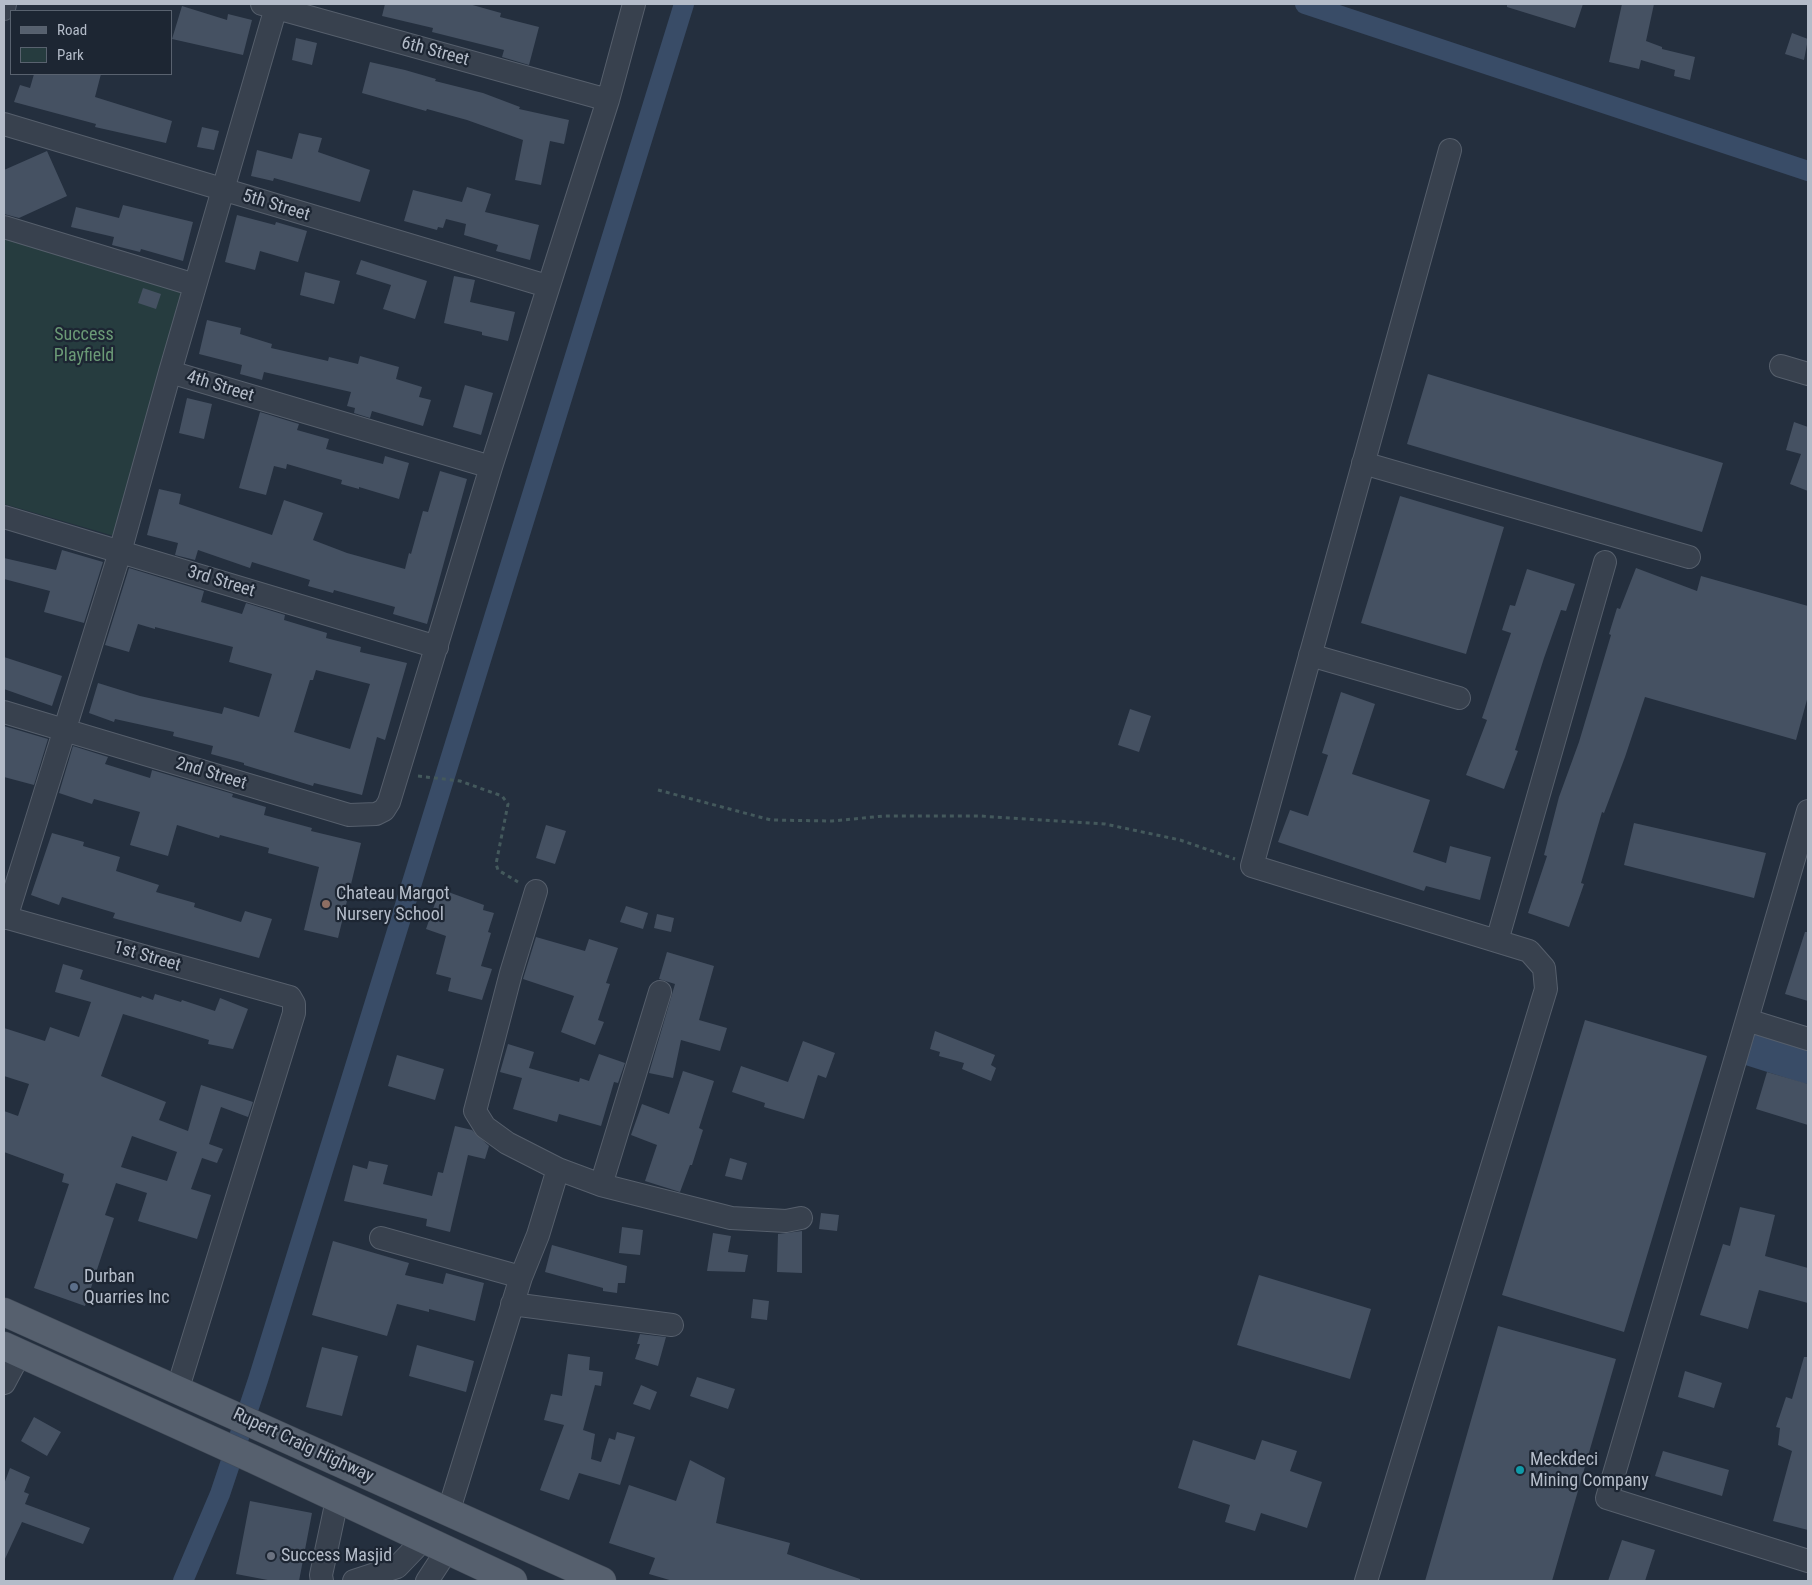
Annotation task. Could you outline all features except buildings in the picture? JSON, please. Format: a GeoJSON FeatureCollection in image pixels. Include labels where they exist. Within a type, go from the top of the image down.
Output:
{"type":"FeatureCollection","features":[{"type":"Feature","properties":{"kind":"main road","name":"Rupert Craig Highway"},"geometry":{"type":"LineString","coordinates":[[4,1312],[602,1581]]}},
{"type":"Feature","properties":{"kind":"main road","name":"Rupert Craig Highway"},"geometry":{"type":"LineString","coordinates":[[12,1349],[253,1459],[434,1546],[512,1581]]}},
{"type":"Feature","properties":{"kind":"street"},"geometry":{"type":"LineString","coordinates":[[4,9],[5,4]]}},
{"type":"Feature","properties":{"kind":"street"},"geometry":{"type":"LineString","coordinates":[[437,647],[491,467],[608,100],[634,4]]}},
{"type":"Feature","properties":{"kind":"street","name":"6th Street"},"geometry":{"type":"LineString","coordinates":[[272,5],[608,100]]}},
{"type":"Feature","properties":{"kind":"street","name":"4th Street"},"geometry":{"type":"LineString","coordinates":[[272,5],[223,190],[170,372],[491,467]]}},
{"type":"Feature","properties":{"kind":"street","name":"5th Street"},"geometry":{"type":"LineString","coordinates":[[4,124],[548,286]]}},
{"type":"Feature","properties":{"kind":"street"},"geometry":{"type":"LineString","coordinates":[[1366,1581],[1546,988],[1544,968],[1529,951],[1252,866],[1450,150]]}},
{"type":"Feature","properties":{"kind":"street"},"geometry":{"type":"LineString","coordinates":[[4,227],[196,285]]}},
{"type":"Feature","properties":{"kind":"street"},"geometry":{"type":"LineString","coordinates":[[1781,366],[1808,374]]}},
{"type":"Feature","properties":{"kind":"street"},"geometry":{"type":"LineString","coordinates":[[5,918],[66,729],[120,552],[170,372]]}},
{"type":"Feature","properties":{"kind":"street"},"geometry":{"type":"LineString","coordinates":[[1363,464],[1689,557]]}},
{"type":"Feature","properties":{"kind":"street","name":"3rd Street"},"geometry":{"type":"LineString","coordinates":[[4,517],[437,647]]}},
{"type":"Feature","properties":{"kind":"street"},"geometry":{"type":"LineString","coordinates":[[1497,940],[1605,562]]}},
{"type":"Feature","properties":{"kind":"street","name":"2nd Street"},"geometry":{"type":"LineString","coordinates":[[4,712],[349,815],[376,814],[384,810],[389,802],[437,647]]}},
{"type":"Feature","properties":{"kind":"street"},"geometry":{"type":"LineString","coordinates":[[1310,655],[1459,698]]}},
{"type":"Feature","properties":{"kind":"street"},"geometry":{"type":"LineString","coordinates":[[1808,811],[1607,1498],[1808,1561]]}},
{"type":"Feature","properties":{"kind":"street"},"geometry":{"type":"LineString","coordinates":[[536,891],[510,973],[475,1111],[485,1126],[507,1143],[558,1169],[601,1185],[731,1218],[786,1221],[801,1218]]}},
{"type":"Feature","properties":{"kind":"street","name":"1st Street"},"geometry":{"type":"LineString","coordinates":[[5,918],[290,997],[294,1004],[294,1013],[177,1391]]}},
{"type":"Feature","properties":{"kind":"street"},"geometry":{"type":"LineString","coordinates":[[601,1185],[660,992]]}},
{"type":"Feature","properties":{"kind":"street"},"geometry":{"type":"LineString","coordinates":[[1747,1020],[1808,1039]]}},
{"type":"Feature","properties":{"kind":"street"},"geometry":{"type":"LineString","coordinates":[[448,1512],[512,1304],[538,1235],[558,1169]]}},
{"type":"Feature","properties":{"kind":"street"},"geometry":{"type":"LineString","coordinates":[[381,1238],[521,1277]]}},
{"type":"Feature","properties":{"kind":"street"},"geometry":{"type":"LineString","coordinates":[[512,1304],[672,1325]]}},
{"type":"Feature","properties":{"kind":"street"},"geometry":{"type":"LineString","coordinates":[[4,1383],[12,1349]]}},
{"type":"Feature","properties":{"kind":"street"},"geometry":{"type":"LineString","coordinates":[[322,1581],[321,1575],[337,1500]]}},
{"type":"Feature","properties":{"kind":"street"},"geometry":{"type":"LineString","coordinates":[[354,1581],[397,1567],[434,1546]]}},
{"type":"Feature","properties":{"kind":"street"},"geometry":{"type":"LineString","coordinates":[[427,1581],[434,1546]]}},
{"type":"Feature","properties":{"kind":"path"},"geometry":{"type":"LineString","coordinates":[[436,777],[460,781],[490,790],[502,796],[508,804],[496,864],[502,873],[536,891]]}},
{"type":"Feature","properties":{"kind":"path"},"geometry":{"type":"LineString","coordinates":[[658,790],[771,820],[832,821],[884,816],[980,816],[1105,824],[1180,840],[1252,866]]}},
{"type":"Feature","properties":{"kind":"green space","name":"Success Playfield"},"geometry":{"type":"Polygon","coordinates":[[[4,238],[184,290],[114,536],[4,504],[4,238]]]}},
{"type":"Feature","properties":{"kind":"waterway"},"geometry":{"type":"LineString","coordinates":[[183,1581],[220,1494],[258,1380],[684,4]]}},
{"type":"Feature","properties":{"kind":"waterway"},"geometry":{"type":"LineString","coordinates":[[1305,4],[1808,171]]}},
{"type":"Feature","properties":{"kind":"waterway"},"geometry":{"type":"LineString","coordinates":[[1748,1048],[1808,1067]]}},
{"type":"Feature","properties":{"kind":"place","name":"Chateau Margot Nursery School"},"geometry":{"type":"Point","coordinates":[326,904]}},
{"type":"Feature","properties":{"kind":"place","name":"Durban Quarries Inc"},"geometry":{"type":"Point","coordinates":[74,1287]}},
{"type":"Feature","properties":{"kind":"place","name":"Meckdeci Mining Company"},"geometry":{"type":"Point","coordinates":[1520,1470]}},
{"type":"Feature","properties":{"kind":"place","name":"Success Masjid"},"geometry":{"type":"Point","coordinates":[271,1556]}}]}
